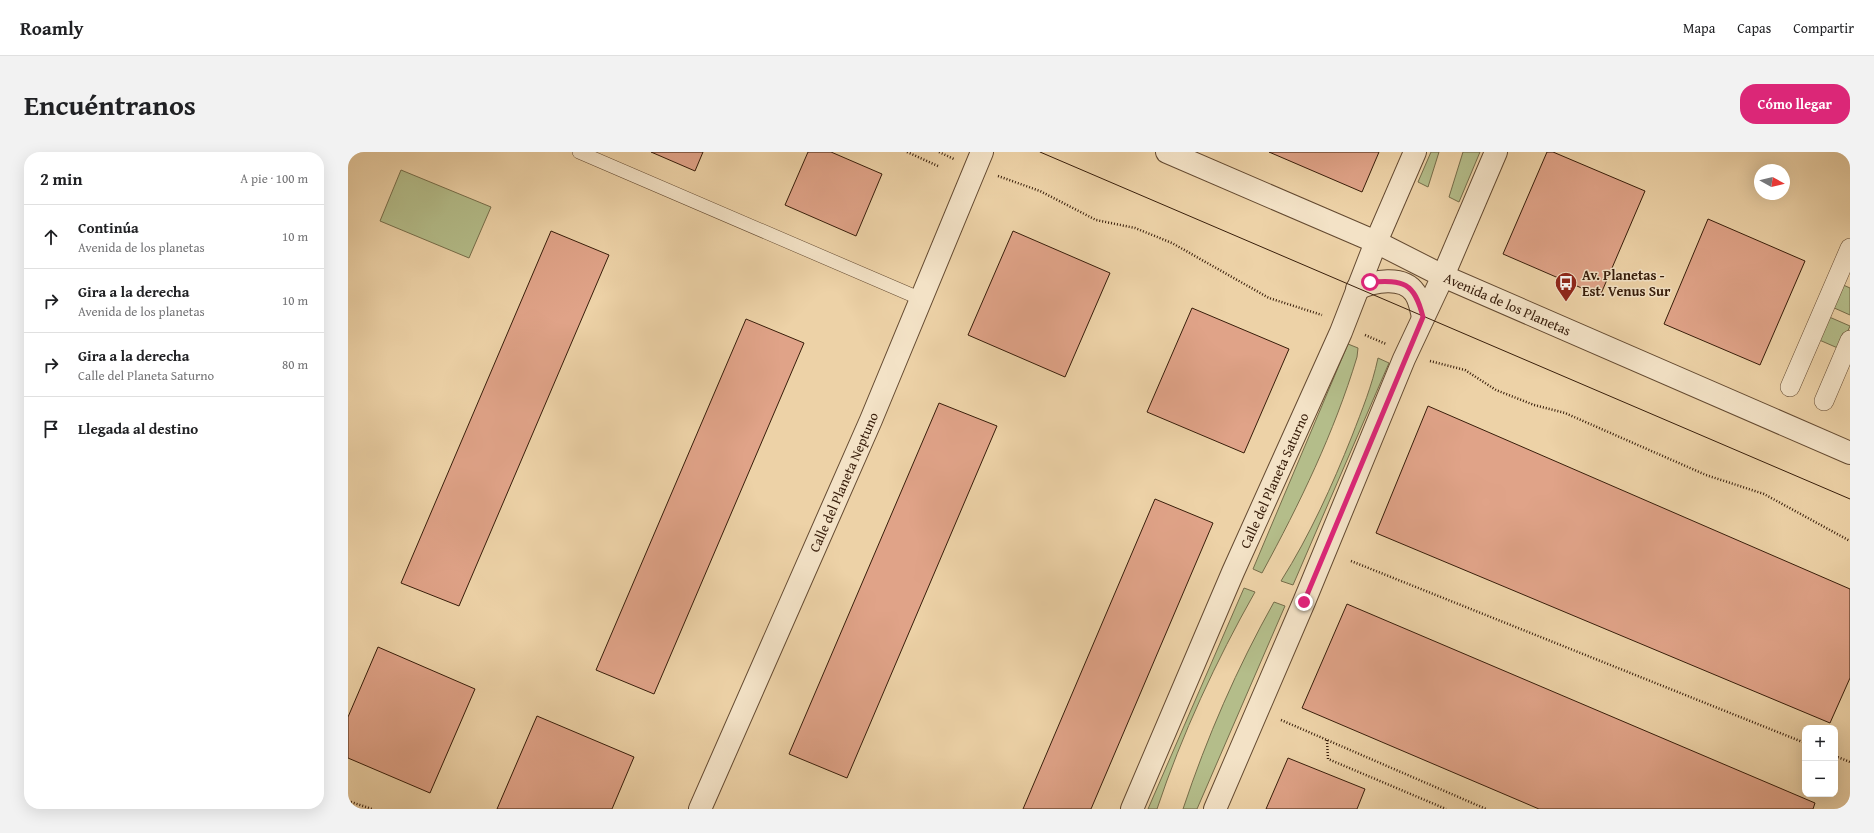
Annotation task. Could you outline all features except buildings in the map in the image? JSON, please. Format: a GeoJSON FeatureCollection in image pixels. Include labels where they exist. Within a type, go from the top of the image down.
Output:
{"type":"FeatureCollection","features":[{"type":"Feature","properties":{"kind":"street","name":"Calle del Planeta Neptuno"},"geometry":{"type":"LineString","coordinates":[[700,809],[871,420],[982,152]]}},
{"type":"Feature","properties":{"kind":"street","name":"Avenida de los Planetas"},"geometry":{"type":"LineString","coordinates":[[1166,152],[1376,242],[1443,276],[1850,453]]}},
{"type":"Feature","properties":{"kind":"street","name":"Calle del Planeta Saturno"},"geometry":{"type":"LineString","coordinates":[[1132,809],[1233,572],[1342,332],[1376,242],[1415,152]]}},
{"type":"Feature","properties":{"kind":"street"},"geometry":{"type":"LineString","coordinates":[[1215,809],[1423,317],[1443,276],[1496,152]]}},
{"type":"Feature","properties":{"kind":"street"},"geometry":{"type":"LineString","coordinates":[[1790,387],[1850,248]]}},
{"type":"Feature","properties":{"kind":"street"},"geometry":{"type":"LineString","coordinates":[[1357,289],[1370,282],[1397,282],[1405,285],[1414,292],[1423,317]]}},
{"type":"Feature","properties":{"kind":"street"},"geometry":{"type":"LineString","coordinates":[[1824,401],[1850,340]]}},
{"type":"Feature","properties":{"kind":"lane"},"geometry":{"type":"LineString","coordinates":[[579,152],[921,299]]}},
{"type":"Feature","properties":{"kind":"path"},"geometry":{"type":"LineString","coordinates":[[907,152],[938,166]]}},
{"type":"Feature","properties":{"kind":"path"},"geometry":{"type":"LineString","coordinates":[[1351,561],[1802,743]]}},
{"type":"Feature","properties":{"kind":"path"},"geometry":{"type":"LineString","coordinates":[[1281,720],[1486,809]]}},
{"type":"Feature","properties":{"kind":"path"},"geometry":{"type":"LineString","coordinates":[[1327,740],[1328,758],[1446,809]]}},
{"type":"Feature","properties":{"kind":"path"},"geometry":{"type":"LineString","coordinates":[[1838,757],[1850,762]]}},
{"type":"Feature","properties":{"kind":"path"},"geometry":{"type":"LineString","coordinates":[[348,801],[372,809]]}},
{"type":"Feature","properties":{"kind":"green space"},"geometry":{"type":"Polygon","coordinates":[[[1431,152],[1439,152],[1428,187],[1418,182],[1431,152]]]}},
{"type":"Feature","properties":{"kind":"green space"},"geometry":{"type":"Polygon","coordinates":[[[1463,152],[1480,152],[1459,202],[1449,197],[1463,152]]]}},
{"type":"Feature","properties":{"kind":"green space"},"geometry":{"type":"Polygon","coordinates":[[[401,170],[491,207],[469,258],[380,221],[401,170]]]}},
{"type":"Feature","properties":{"kind":"green space"},"geometry":{"type":"Polygon","coordinates":[[[1841,284],[1850,288],[1850,315],[1832,307],[1841,284]]]}},
{"type":"Feature","properties":{"kind":"green space"},"geometry":{"type":"Polygon","coordinates":[[[1827,316],[1850,326],[1840,349],[1817,339],[1827,316]]]}},
{"type":"Feature","properties":{"kind":"green space"},"geometry":{"type":"Polygon","coordinates":[[[1348,344],[1358,348],[1357,357],[1338,413],[1303,494],[1262,573],[1253,569],[1348,344]]]}},
{"type":"Feature","properties":{"kind":"green space"},"geometry":{"type":"Polygon","coordinates":[[[1378,358],[1389,363],[1293,585],[1281,581],[1311,528],[1337,473],[1366,398],[1378,358]]]}},
{"type":"Feature","properties":{"kind":"green space"},"geometry":{"type":"Polygon","coordinates":[[[1244,588],[1255,592],[1213,671],[1177,753],[1157,809],[1148,809],[1244,588]]]}},
{"type":"Feature","properties":{"kind":"green space"},"geometry":{"type":"Polygon","coordinates":[[[1274,602],[1285,606],[1197,809],[1183,809],[1202,756],[1224,703],[1260,627],[1274,602]]]}},
{"type":"Feature","properties":{"kind":"tram line"},"geometry":{"type":"LineString","coordinates":[[1040,152],[1850,499]]}},
{"type":"Feature","properties":{"kind":"place","name":"Av. Planetas - Est. Venus Sur"},"geometry":{"type":"Point","coordinates":[1566,302]}},
{"type":"Feature","properties":{"kind":"route"},"geometry":{"type":"LineString","coordinates":[[1304,602],[1404,359],[1423,317],[1419,301],[1414,292],[1405,285],[1397,282],[1386,281],[1370,282]]}}]}
